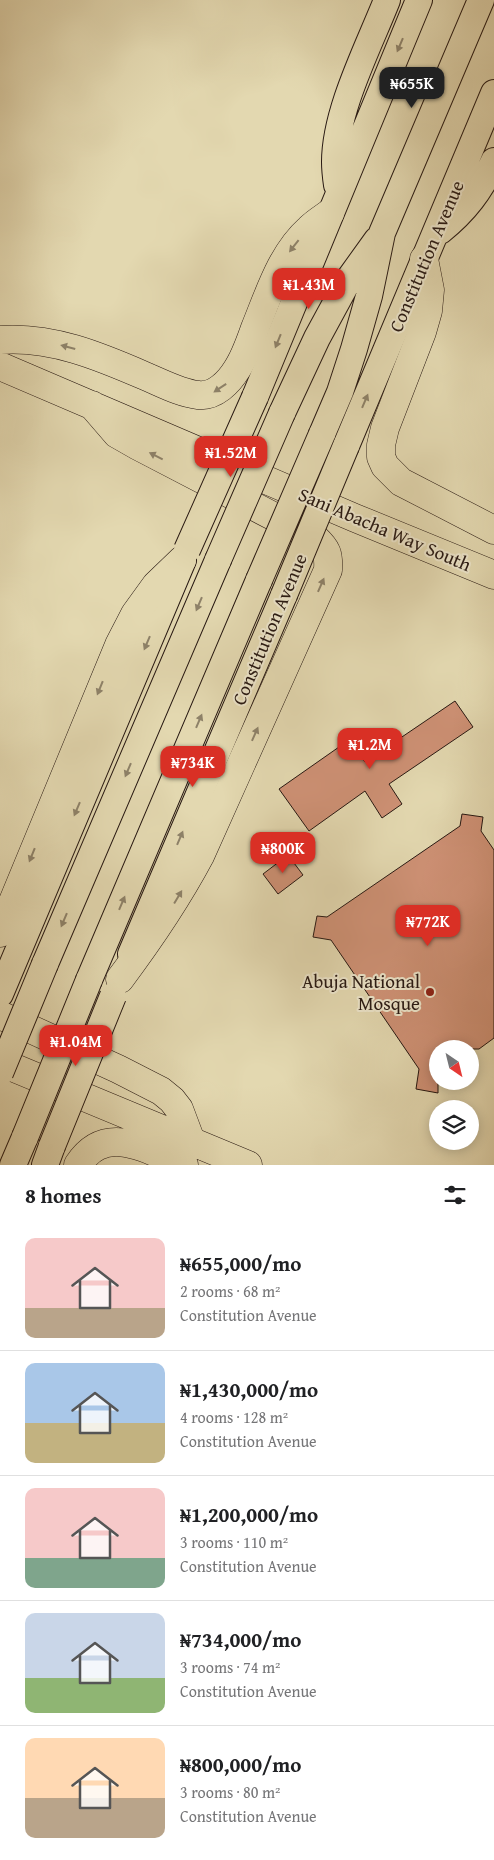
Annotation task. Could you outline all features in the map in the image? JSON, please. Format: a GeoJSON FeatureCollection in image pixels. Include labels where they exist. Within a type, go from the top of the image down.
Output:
{"type":"FeatureCollection","features":[{"type":"Feature","properties":{"kind":"highway"},"geometry":{"type":"LineString","coordinates":[[0,340],[14,339],[57,344],[94,354],[178,390],[200,396],[217,391],[230,380],[241,363],[274,282],[290,250],[334,204]]}},
{"type":"Feature","properties":{"kind":"highway"},"geometry":{"type":"LineString","coordinates":[[429,248],[430,290],[428,311],[422,332],[385,428],[381,445],[381,457],[385,466],[401,482],[494,530]]}},
{"type":"Feature","properties":{"kind":"highway","name":"Sani Abacha Way South"},"geometry":{"type":"LineString","coordinates":[[0,366],[355,518],[494,575]]}},
{"type":"Feature","properties":{"kind":"highway"},"geometry":{"type":"LineString","coordinates":[[92,404],[117,434],[315,538],[325,547],[329,558],[328,570],[200,856],[178,897],[116,987]]}},
{"type":"Feature","properties":{"kind":"highway"},"geometry":{"type":"LineString","coordinates":[[8,943],[119,645],[135,614],[156,585],[185,555]]}},
{"type":"Feature","properties":{"kind":"highway"},"geometry":{"type":"LineString","coordinates":[[0,1014],[118,1068],[161,1091],[179,1109],[188,1153]]}},
{"type":"Feature","properties":{"kind":"highway"},"geometry":{"type":"LineString","coordinates":[[0,1062],[188,1153]]}},
{"type":"Feature","properties":{"kind":"highway"},"geometry":{"type":"LineString","coordinates":[[78,1165],[85,1154],[98,1144],[114,1141],[248,1165]]}},
{"type":"Feature","properties":{"kind":"main road"},"geometry":{"type":"LineString","coordinates":[[334,204],[338,130],[350,91],[387,0]]}},
{"type":"Feature","properties":{"kind":"main road"},"geometry":{"type":"LineString","coordinates":[[185,555],[255,397],[419,0]]}},
{"type":"Feature","properties":{"kind":"main road","name":"Constitution Avenue"},"geometry":{"type":"LineString","coordinates":[[13,1165],[89,980],[340,392],[369,296],[382,234],[481,0]]}},
{"type":"Feature","properties":{"kind":"main road","name":"Constitution Avenue"},"geometry":{"type":"LineString","coordinates":[[49,1156],[116,987],[284,595],[494,93]]}},
{"type":"Feature","properties":{"kind":"main road"},"geometry":{"type":"LineString","coordinates":[[429,248],[472,201],[486,180],[494,161]]}},
{"type":"Feature","properties":{"kind":"main road","name":"Constitution Avenue"},"geometry":{"type":"LineString","coordinates":[[0,1073],[218,560],[316,338],[349,279],[382,234]]}},
{"type":"Feature","properties":{"kind":"main road"},"geometry":{"type":"LineString","coordinates":[[0,994],[8,943]]}},
{"type":"Feature","properties":{"kind":"building"},"geometry":{"type":"Polygon","coordinates":[[[455,701],[473,727],[389,784],[402,804],[382,818],[365,791],[309,831],[279,789],[349,740],[365,762],[455,701]]]}},
{"type":"Feature","properties":{"kind":"building","name":"Abuja National Mosque"},"geometry":{"type":"Polygon","coordinates":[[[462,814],[483,817],[481,831],[494,850],[494,1038],[479,1049],[479,1040],[429,1040],[429,1090],[438,1090],[438,1093],[416,1089],[419,1069],[331,940],[313,937],[317,916],[327,917],[460,826],[462,814]]]}},
{"type":"Feature","properties":{"kind":"building"},"geometry":{"type":"Polygon","coordinates":[[[288,855],[303,875],[278,894],[263,874],[288,855]]]}},
{"type":"Feature","properties":{"kind":"place","name":"Abuja National Mosque"},"geometry":{"type":"Point","coordinates":[430,992]}}]}
